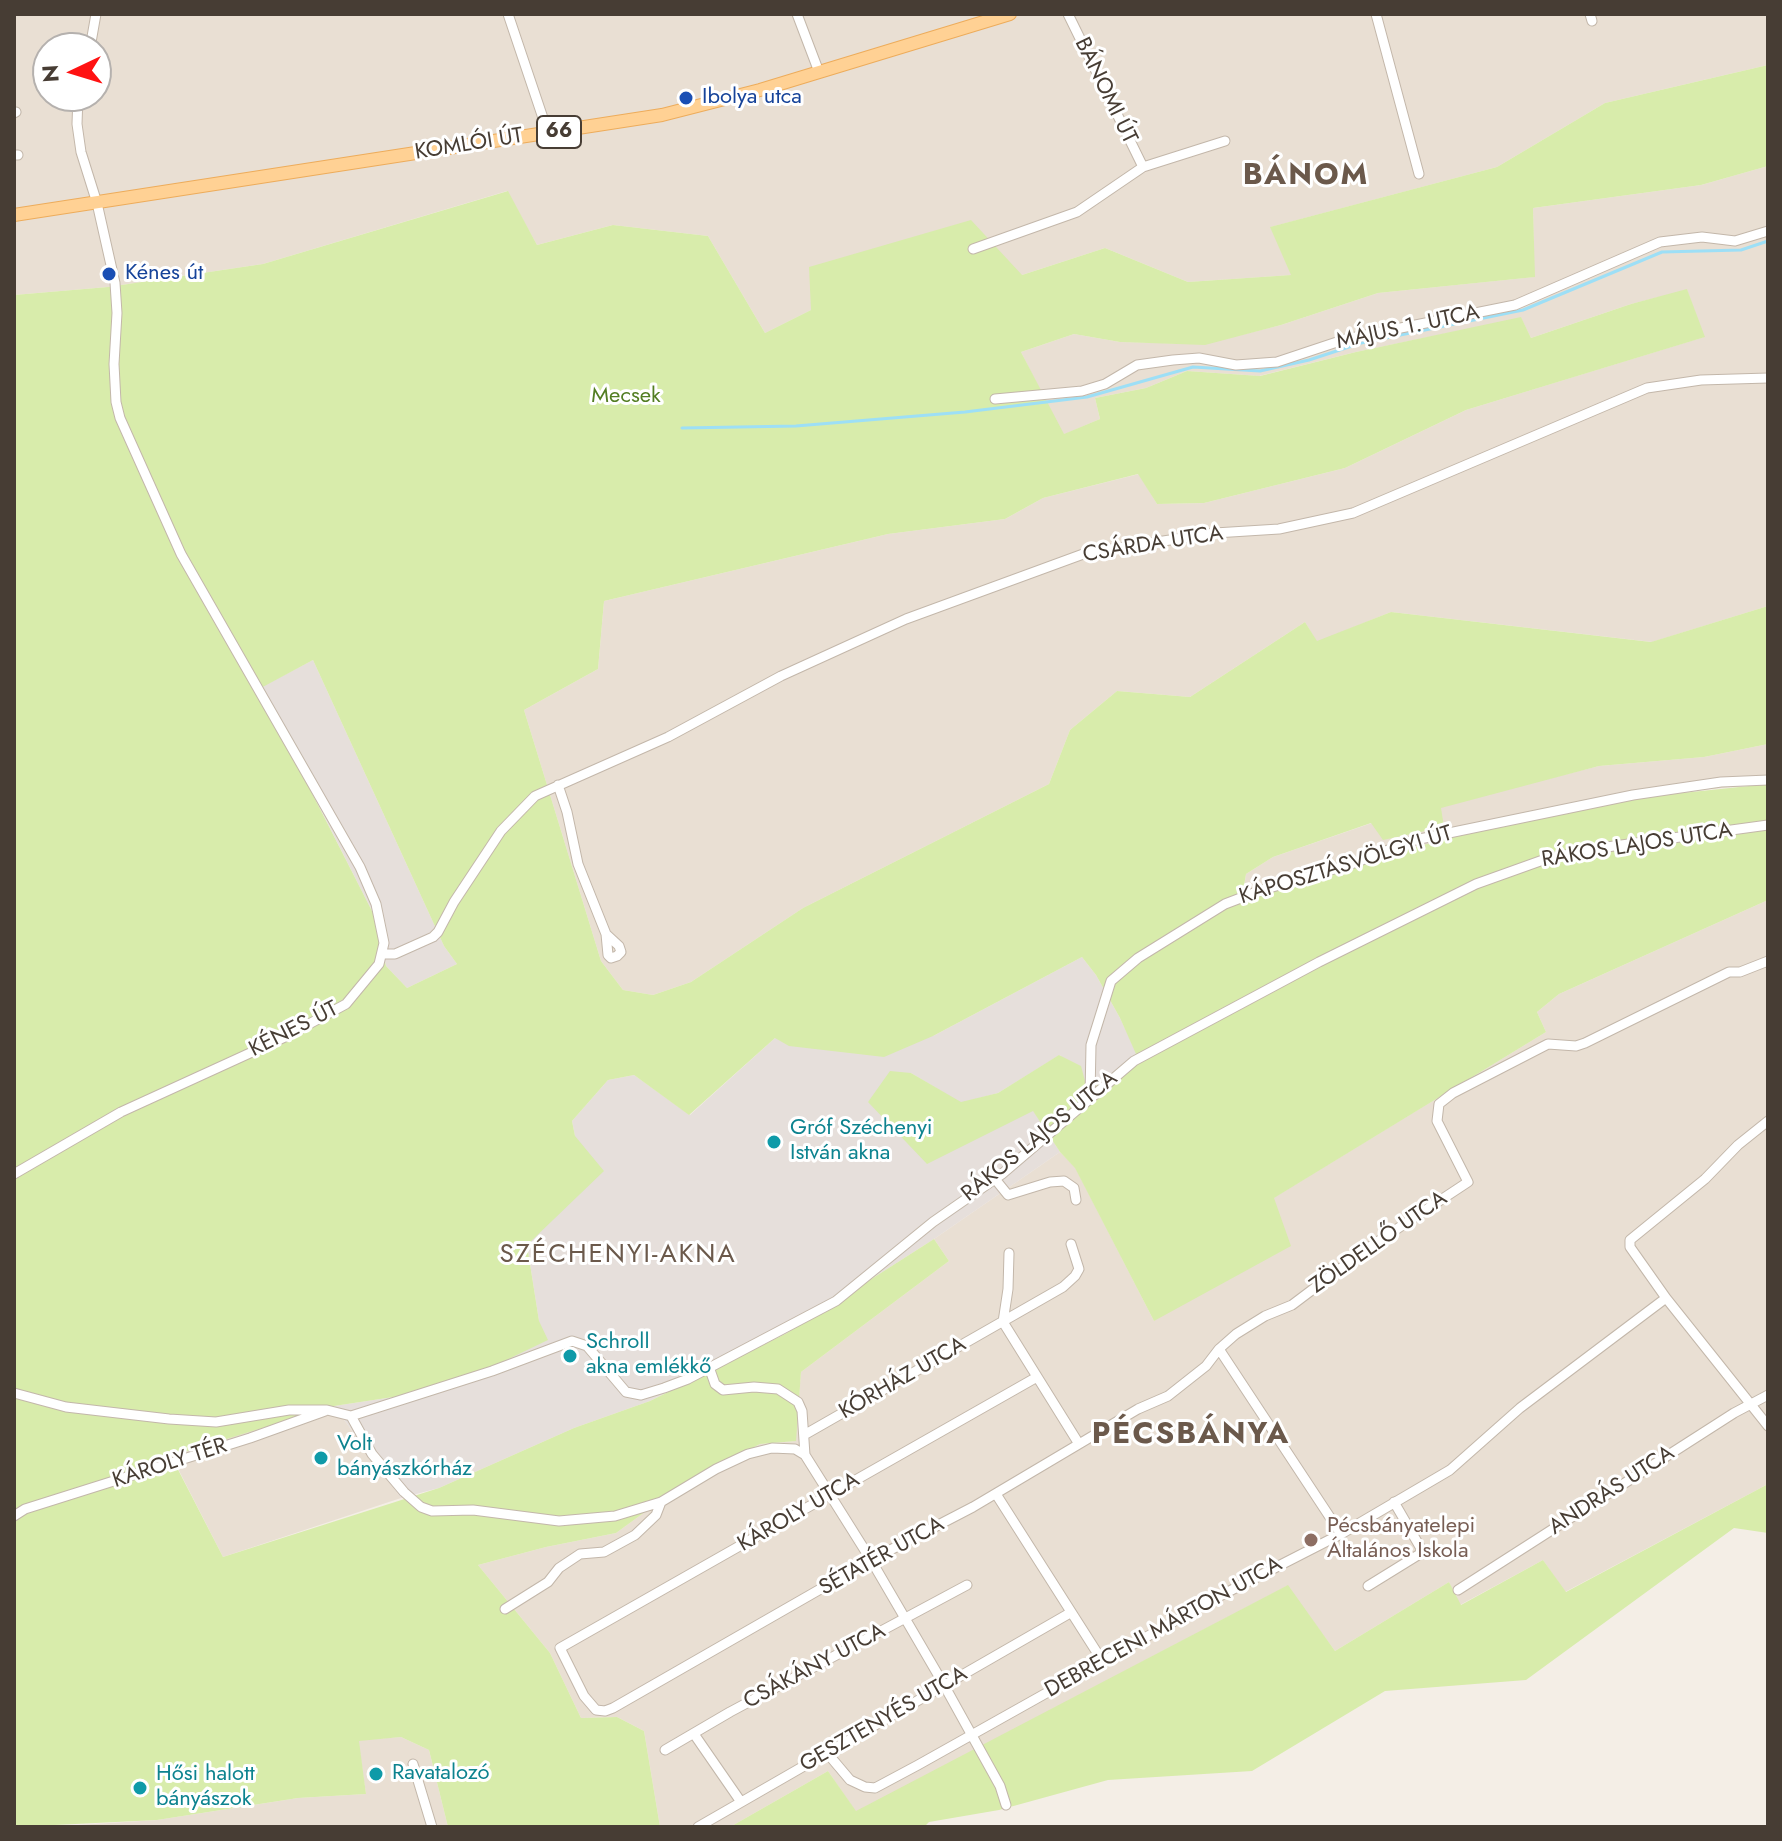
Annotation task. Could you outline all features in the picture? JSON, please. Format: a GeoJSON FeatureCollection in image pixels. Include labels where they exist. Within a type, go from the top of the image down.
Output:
{"type":"FeatureCollection","features":[{"type":"Feature","properties":{"kind":"main road","name":"KOMLÓI ÚT"},"geometry":{"type":"LineString","coordinates":[[14,215],[675,112],[1010,14]]}},
{"type":"Feature","properties":{"kind":"street"},"geometry":{"type":"LineString","coordinates":[[508,14],[548,133]]}},
{"type":"Feature","properties":{"kind":"street"},"geometry":{"type":"LineString","coordinates":[[797,14],[819,72]]}},
{"type":"Feature","properties":{"kind":"street","name":"BÁNOMI ÚT"},"geometry":{"type":"LineString","coordinates":[[1068,14],[1143,167]]}},
{"type":"Feature","properties":{"kind":"street"},"geometry":{"type":"LineString","coordinates":[[1376,14],[1419,174]]}},
{"type":"Feature","properties":{"kind":"street"},"geometry":{"type":"LineString","coordinates":[[77,112],[81,152],[97,203],[115,283],[114,364],[120,418],[181,554],[360,867],[382,924],[383,954]]}},
{"type":"Feature","properties":{"kind":"street","name":"BÁNOMI ÚT"},"geometry":{"type":"LineString","coordinates":[[973,249],[1077,212],[1143,167],[1225,141]]}},
{"type":"Feature","properties":{"kind":"street","name":"MÁJUS 1. UTCA"},"geometry":{"type":"LineString","coordinates":[[995,399],[1082,391],[1105,384],[1137,365],[1173,360],[1199,358],[1236,365],[1277,362],[1346,339],[1515,305],[1660,242],[1702,237],[1735,241],[1768,231]]}},
{"type":"Feature","properties":{"kind":"street","name":"CSÁRDA UTCA"},"geometry":{"type":"LineString","coordinates":[[383,954],[395,954],[438,932],[501,831],[535,796],[668,737],[781,676],[864,637],[1051,564],[1109,548],[1215,533],[1279,529],[1353,513],[1647,388],[1701,380],[1768,378]]}},
{"type":"Feature","properties":{"kind":"street","name":"KÁPOSZTÁSVÖLGYI ÚT"},"geometry":{"type":"LineString","coordinates":[[1090,1097],[1091,1045],[1111,981],[1138,958],[1225,904],[1415,840],[1633,795],[1721,782],[1768,780]]}},
{"type":"Feature","properties":{"kind":"street"},"geometry":{"type":"LineString","coordinates":[[558,785],[578,864],[606,934]]}},
{"type":"Feature","properties":{"kind":"street","name":"RÁKOS LAJOS UTCA"},"geometry":{"type":"LineString","coordinates":[[351,1416],[492,1371],[572,1341],[587,1346],[618,1384],[633,1395],[664,1388],[836,1301],[933,1222],[995,1179],[1109,1079],[1154,1049],[1319,962],[1476,884],[1543,860],[1592,849],[1768,825]]}},
{"type":"Feature","properties":{"kind":"street","name":"KÉNES ÚT"},"geometry":{"type":"LineString","coordinates":[[14,1174],[144,1100],[285,1037],[346,1004],[370,978],[383,954]]}},
{"type":"Feature","properties":{"kind":"street","name":"ZÖLDELLŐ UTCA"},"geometry":{"type":"LineString","coordinates":[[1219,1349],[1265,1316],[1292,1305],[1365,1250],[1468,1182],[1437,1121],[1439,1104],[1453,1093],[1548,1044],[1576,1046],[1585,1043],[1729,972],[1748,970],[1768,961]]}},
{"type":"Feature","properties":{"kind":"street"},"geometry":{"type":"LineString","coordinates":[[1768,1121],[1738,1145],[1705,1179],[1632,1236],[1630,1247],[1666,1298],[1768,1426]]}},
{"type":"Feature","properties":{"kind":"street"},"geometry":{"type":"LineString","coordinates":[[995,1179],[1008,1195],[1050,1182],[1064,1181],[1074,1188],[1076,1200]]}},
{"type":"Feature","properties":{"kind":"street","name":"KÓRHÁZ UTCA"},"geometry":{"type":"LineString","coordinates":[[804,1435],[1063,1287],[1079,1269],[1071,1244]]}},
{"type":"Feature","properties":{"kind":"street"},"geometry":{"type":"LineString","coordinates":[[1009,1253],[1003,1322],[1079,1444]]}},
{"type":"Feature","properties":{"kind":"street","name":"DEBRECENI MÁRTON UTCA"},"geometry":{"type":"LineString","coordinates":[[828,1754],[850,1780],[875,1788],[1214,1599],[1341,1534],[1450,1470],[1520,1408],[1666,1298]]}},
{"type":"Feature","properties":{"kind":"street"},"geometry":{"type":"LineString","coordinates":[[1219,1349],[1341,1534]]}},
{"type":"Feature","properties":{"kind":"street","name":"SÉTATÉR UTCA"},"geometry":{"type":"LineString","coordinates":[[560,1648],[584,1696],[596,1710],[605,1711],[871,1560],[996,1494],[1138,1409],[1168,1396],[1206,1366],[1219,1349]]}},
{"type":"Feature","properties":{"kind":"street"},"geometry":{"type":"LineString","coordinates":[[709,1367],[715,1384],[723,1390],[778,1389],[798,1402],[802,1411],[805,1455]]}},
{"type":"Feature","properties":{"kind":"street","name":"KÁROLY UTCA"},"geometry":{"type":"LineString","coordinates":[[560,1648],[1037,1377]]}},
{"type":"Feature","properties":{"kind":"street"},"geometry":{"type":"LineString","coordinates":[[14,1393],[66,1407],[216,1422],[289,1410],[327,1410],[351,1416],[377,1460],[408,1497],[432,1511],[473,1510],[559,1521],[615,1516],[661,1502],[748,1454],[772,1448],[795,1449],[805,1455],[871,1560],[972,1734],[1000,1786],[1006,1805]]}},
{"type":"Feature","properties":{"kind":"street","name":"ANDRÁS UTCA"},"geometry":{"type":"LineString","coordinates":[[1458,1590],[1734,1413],[1768,1395]]}},
{"type":"Feature","properties":{"kind":"street","name":"KÁROLY TÉR"},"geometry":{"type":"LineString","coordinates":[[14,1516],[25,1509],[250,1438],[327,1410]]}},
{"type":"Feature","properties":{"kind":"street"},"geometry":{"type":"LineString","coordinates":[[996,1494],[1103,1662]]}},
{"type":"Feature","properties":{"kind":"street"},"geometry":{"type":"LineString","coordinates":[[505,1609],[548,1582],[559,1568],[580,1554],[604,1552],[635,1535],[656,1515],[661,1502]]}},
{"type":"Feature","properties":{"kind":"street"},"geometry":{"type":"LineString","coordinates":[[1368,1586],[1423,1552],[1394,1502]]}},
{"type":"Feature","properties":{"kind":"street","name":"CSÁKÁNY UTCA"},"geometry":{"type":"LineString","coordinates":[[665,1750],[967,1585]]}},
{"type":"Feature","properties":{"kind":"street","name":"GESZTENYÉS UTCA"},"geometry":{"type":"LineString","coordinates":[[698,1827],[1070,1613]]}},
{"type":"Feature","properties":{"kind":"street"},"geometry":{"type":"LineString","coordinates":[[694,1734],[741,1802]]}},
{"type":"Feature","properties":{"kind":"street"},"geometry":{"type":"LineString","coordinates":[[413,1764],[432,1827]]}},
{"type":"Feature","properties":{"kind":"shaded area"},"geometry":{"type":"Polygon","coordinates":[[[14,14],[1768,14],[1768,65],[1605,103],[1497,167],[1271,227],[1292,275],[1188,282],[1105,248],[1022,275],[811,310],[765,333],[708,236],[613,225],[537,245],[507,191],[263,264],[108,287],[14,295],[14,14]]]}},
{"type":"Feature","properties":{"kind":"shaded area"},"geometry":{"type":"Polygon","coordinates":[[[1768,166],[1768,606],[1652,642],[1391,612],[1317,642],[1305,622],[1190,697],[1117,691],[1070,730],[1049,784],[803,908],[691,982],[653,995],[623,990],[601,961],[524,710],[598,669],[604,601],[888,534],[1005,519],[1043,498],[1139,474],[1157,504],[1204,503],[1345,468],[1466,410],[1704,337],[1687,290],[1631,304],[1531,338],[1521,318],[1356,352],[1259,376],[1187,371],[1146,388],[1095,398],[1100,419],[1063,435],[1021,352],[1074,334],[1120,342],[1205,344],[1281,325],[1378,293],[1534,277],[1533,208],[1701,185],[1768,166]]]}},
{"type":"Feature","properties":{"kind":"shaded area"},"geometry":{"type":"Polygon","coordinates":[[[313,660],[444,946],[457,964],[407,988],[386,966],[374,915],[259,688],[313,660]]]}},
{"type":"Feature","properties":{"kind":"shaded area"},"geometry":{"type":"Polygon","coordinates":[[[1768,744],[1768,784],[1700,790],[1330,874],[1257,895],[1244,887],[1246,874],[1273,857],[1372,823],[1599,766],[1704,757],[1768,744]]]}},
{"type":"Feature","properties":{"kind":"shaded area"},"geometry":{"type":"Polygon","coordinates":[[[1768,900],[1768,1484],[1565,1592],[1543,1560],[1460,1605],[1449,1582],[1335,1651],[1287,1586],[856,1812],[828,1771],[730,1827],[660,1827],[644,1731],[617,1717],[581,1718],[550,1653],[478,1565],[616,1533],[682,1485],[760,1444],[795,1441],[801,1372],[949,1261],[934,1239],[1060,1152],[1075,1167],[1154,1321],[1273,1198],[1546,1032],[1537,1012],[1559,994],[1768,900]]]}},
{"type":"Feature","properties":{"kind":"shaded area"},"geometry":{"type":"Polygon","coordinates":[[[1082,957],[1096,975],[1137,1054],[1087,1093],[1060,1055],[998,1093],[961,1103],[911,1073],[868,1102],[1033,1110],[1060,1152],[934,1239],[787,1333],[650,1401],[574,1428],[439,1488],[401,1498],[334,1406],[446,1389],[539,1321],[527,1245],[575,1136],[572,1121],[608,1080],[634,1075],[690,1115],[775,1038],[933,1036],[1082,957]]]}},
{"type":"Feature","properties":{"kind":"shaded area"},"geometry":{"type":"Polygon","coordinates":[[[334,1406],[401,1498],[223,1557],[171,1455],[334,1406]]]}},
{"type":"Feature","properties":{"kind":"shaded area"},"geometry":{"type":"Polygon","coordinates":[[[401,1737],[429,1750],[448,1827],[47,1827],[157,1820],[298,1798],[366,1794],[358,1740],[401,1737]]]}},
{"type":"Feature","properties":{"kind":"green space","name":"Mecsek"},"geometry":{"type":"Polygon","coordinates":[[[1768,65],[1768,166],[1701,185],[1533,208],[1535,277],[1378,293],[1281,325],[1205,345],[1120,342],[1074,334],[1021,352],[1064,434],[1100,419],[1095,398],[1146,388],[1187,371],[1260,376],[1521,317],[1531,338],[1631,304],[1687,289],[1705,337],[1466,410],[1345,468],[1204,503],[1157,504],[1138,474],[1043,498],[1005,519],[888,534],[604,601],[598,669],[524,710],[601,961],[623,990],[653,995],[691,982],[803,908],[1049,784],[1070,730],[1117,691],[1190,697],[1305,622],[1317,641],[1391,612],[1651,642],[1768,606],[1768,744],[1704,757],[1599,766],[1441,808],[1444,827],[1383,840],[1371,823],[1273,857],[1246,874],[1244,886],[1257,895],[1437,841],[1625,799],[1768,784],[1768,900],[1559,994],[1537,1012],[1546,1032],[1274,1198],[1291,1246],[1154,1321],[1075,1168],[1060,1152],[1033,1111],[927,1164],[868,1102],[890,1071],[911,1073],[961,1102],[998,1093],[1059,1055],[1081,1066],[1088,1092],[1136,1054],[1120,1018],[1082,957],[933,1036],[884,1057],[789,1046],[775,1038],[689,1115],[634,1075],[608,1080],[572,1121],[575,1136],[604,1171],[527,1245],[539,1321],[548,1340],[446,1389],[334,1406],[171,1456],[223,1557],[439,1488],[574,1428],[650,1401],[787,1333],[934,1239],[949,1261],[801,1372],[796,1441],[760,1444],[682,1485],[616,1533],[478,1565],[550,1653],[581,1718],[617,1717],[644,1731],[660,1827],[448,1827],[429,1750],[401,1737],[359,1741],[366,1794],[298,1798],[157,1820],[14,1827],[14,295],[108,287],[263,264],[508,191],[537,245],[613,225],[708,236],[765,333],[811,310],[809,267],[971,220],[1022,275],[1105,248],[1188,282],[1291,275],[1270,227],[1497,167],[1605,103],[1768,65]],[[313,660],[259,689],[374,915],[386,966],[407,988],[457,964],[444,946],[313,660]]]}},
{"type":"Feature","properties":{"kind":"green space"},"geometry":{"type":"Polygon","coordinates":[[[1768,1484],[1768,1533],[1734,1528],[1526,1680],[1385,1691],[1252,1771],[1108,1780],[999,1810],[929,1822],[924,1827],[730,1827],[828,1771],[856,1811],[1288,1585],[1335,1651],[1449,1582],[1461,1605],[1543,1560],[1566,1592],[1768,1484]]]}},
{"type":"Feature","properties":{"kind":"waterway"},"geometry":{"type":"LineString","coordinates":[[682,428],[796,426],[965,412],[1087,397],[1193,367],[1260,371],[1309,360],[1361,343],[1523,310],[1662,252],[1741,250],[1768,241]]}},
{"type":"Feature","properties":{"kind":"place","name":"Ibolya utca"},"geometry":{"type":"Point","coordinates":[686,98]}},
{"type":"Feature","properties":{"kind":"place","name":"Kénes út"},"geometry":{"type":"Point","coordinates":[109,274]}},
{"type":"Feature","properties":{"kind":"place","name":"Gróf Széchenyi István akna"},"geometry":{"type":"Point","coordinates":[774,1142]}},
{"type":"Feature","properties":{"kind":"place","name":"Schroll akna emlékkő"},"geometry":{"type":"Point","coordinates":[570,1356]}},
{"type":"Feature","properties":{"kind":"place","name":"Volt bányászkórház"},"geometry":{"type":"Point","coordinates":[321,1458]}},
{"type":"Feature","properties":{"kind":"place","name":"Pécsbányatelepi Általános Iskola"},"geometry":{"type":"Point","coordinates":[1311,1540]}},
{"type":"Feature","properties":{"kind":"place","name":"Ravatalozó"},"geometry":{"type":"Point","coordinates":[376,1774]}},
{"type":"Feature","properties":{"kind":"place","name":"Hősi halott bányászok"},"geometry":{"type":"Point","coordinates":[140,1788]}},
{"type":"Feature","properties":{"kind":"district","name":"BÁNOM"},"geometry":{"type":"Point","coordinates":[1306,177]}},
{"type":"Feature","properties":{"kind":"district","name":"SZÉCHENYI-AKNA"},"geometry":{"type":"Point","coordinates":[618,1256]}},
{"type":"Feature","properties":{"kind":"district","name":"PÉCSBÁNYA"},"geometry":{"type":"Point","coordinates":[1191,1436]}}]}
